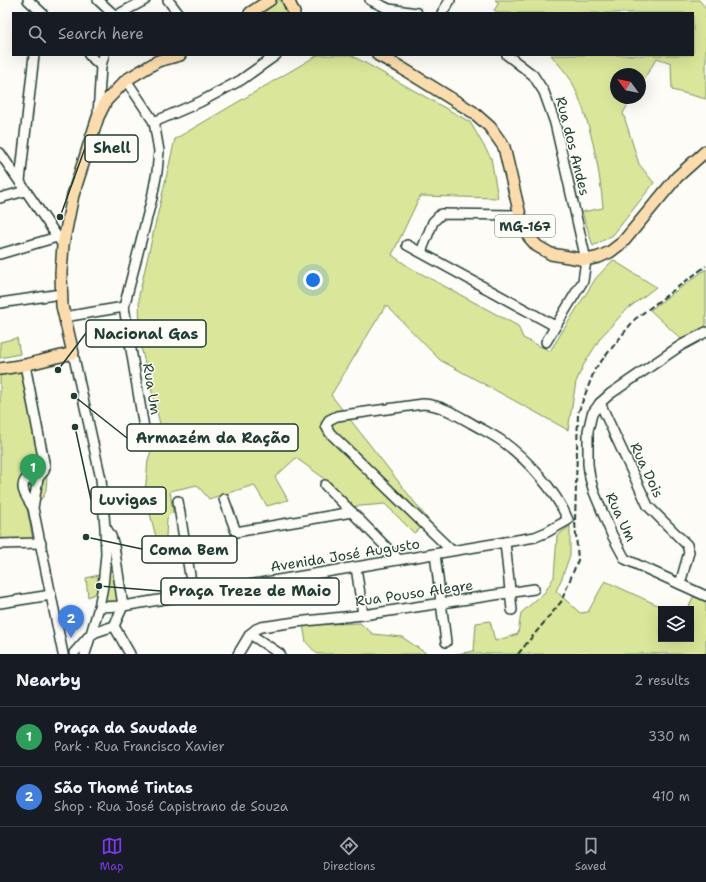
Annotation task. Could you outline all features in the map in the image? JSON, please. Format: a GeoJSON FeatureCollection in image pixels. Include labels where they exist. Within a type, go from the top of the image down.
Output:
{"type":"FeatureCollection","features":[{"type":"Feature","properties":{"kind":"main road"},"geometry":{"type":"LineString","coordinates":[[242,12],[260,0]]}},
{"type":"Feature","properties":{"kind":"main road"},"geometry":{"type":"LineString","coordinates":[[252,12],[270,0]]}},
{"type":"Feature","properties":{"kind":"main road"},"geometry":{"type":"LineString","coordinates":[[288,0],[294,12]]}},
{"type":"Feature","properties":{"kind":"main road","name":"MG-167"},"geometry":{"type":"LineString","coordinates":[[380,56],[473,112],[490,127],[504,147],[520,215],[529,237],[537,246],[551,254],[586,260],[599,257],[610,252],[623,242],[677,177],[706,151]]}},
{"type":"Feature","properties":{"kind":"main road"},"geometry":{"type":"LineString","coordinates":[[0,369],[26,365],[73,353],[64,317],[61,294],[60,241],[73,194],[98,117],[106,101],[126,80],[162,57]]}},
{"type":"Feature","properties":{"kind":"street"},"geometry":{"type":"LineString","coordinates":[[28,0],[40,12]]}},
{"type":"Feature","properties":{"kind":"street"},"geometry":{"type":"LineString","coordinates":[[98,0],[111,12]]}},
{"type":"Feature","properties":{"kind":"street"},"geometry":{"type":"LineString","coordinates":[[122,12],[145,0]]}},
{"type":"Feature","properties":{"kind":"street"},"geometry":{"type":"LineString","coordinates":[[168,0],[177,12]]}},
{"type":"Feature","properties":{"kind":"street"},"geometry":{"type":"LineString","coordinates":[[443,12],[450,0]]}},
{"type":"Feature","properties":{"kind":"street"},"geometry":{"type":"LineString","coordinates":[[376,2],[399,11],[408,12]]}},
{"type":"Feature","properties":{"kind":"street"},"geometry":{"type":"LineString","coordinates":[[20,181],[34,56]]}},
{"type":"Feature","properties":{"kind":"street"},"geometry":{"type":"LineString","coordinates":[[90,56],[101,66]]}},
{"type":"Feature","properties":{"kind":"street"},"geometry":{"type":"LineString","coordinates":[[98,117],[101,66],[104,56]]}},
{"type":"Feature","properties":{"kind":"street"},"geometry":{"type":"LineString","coordinates":[[154,122],[200,102],[241,80],[275,56]]}},
{"type":"Feature","properties":{"kind":"street","name":"Rua dos Andes"},"geometry":{"type":"LineString","coordinates":[[508,56],[533,75],[544,92],[555,123],[586,260]]}},
{"type":"Feature","properties":{"kind":"street"},"geometry":{"type":"LineString","coordinates":[[64,317],[124,307],[152,198],[159,151],[154,122],[126,80]]}},
{"type":"Feature","properties":{"kind":"street"},"geometry":{"type":"LineString","coordinates":[[0,152],[60,241],[0,254]]}},
{"type":"Feature","properties":{"kind":"street"},"geometry":{"type":"LineString","coordinates":[[0,198],[25,191]]}},
{"type":"Feature","properties":{"kind":"street"},"geometry":{"type":"LineString","coordinates":[[421,252],[433,222],[441,214],[520,215]]}},
{"type":"Feature","properties":{"kind":"street"},"geometry":{"type":"LineString","coordinates":[[407,245],[555,326]]}},
{"type":"Feature","properties":{"kind":"street"},"geometry":{"type":"LineString","coordinates":[[546,342],[583,281],[586,260]]}},
{"type":"Feature","properties":{"kind":"street"},"geometry":{"type":"LineString","coordinates":[[0,303],[61,294]]}},
{"type":"Feature","properties":{"kind":"street","name":"Rua Um"},"geometry":{"type":"LineString","coordinates":[[124,307],[144,428]]}},
{"type":"Feature","properties":{"kind":"street"},"geometry":{"type":"LineString","coordinates":[[600,403],[610,394],[680,346],[706,332]]}},
{"type":"Feature","properties":{"kind":"street"},"geometry":{"type":"LineString","coordinates":[[73,353],[101,479],[105,527],[123,606],[114,626],[89,636],[74,654]]}},
{"type":"Feature","properties":{"kind":"street"},"geometry":{"type":"LineString","coordinates":[[26,365],[45,467],[44,471],[38,478],[33,508]]}},
{"type":"Feature","properties":{"kind":"street","name":"Rua Um"},"geometry":{"type":"LineString","coordinates":[[600,403],[592,414],[588,431],[588,464],[590,478],[594,492],[612,534],[625,559],[705,595]]}},
{"type":"Feature","properties":{"kind":"street","name":"Rua Dois"},"geometry":{"type":"LineString","coordinates":[[600,403],[648,506],[687,545],[689,552],[680,584]]}},
{"type":"Feature","properties":{"kind":"street","name":"Avenida José Augusto"},"geometry":{"type":"LineString","coordinates":[[99,607],[123,606],[193,594],[435,554],[535,537],[548,532],[568,520],[563,509],[546,484],[519,455],[502,441],[443,408],[423,404],[337,416],[329,420],[326,426],[330,433],[452,551]]}},
{"type":"Feature","properties":{"kind":"street"},"geometry":{"type":"LineString","coordinates":[[38,478],[28,478],[23,482],[22,486],[33,508],[62,654]]}},
{"type":"Feature","properties":{"kind":"street"},"geometry":{"type":"LineString","coordinates":[[325,485],[399,560]]}},
{"type":"Feature","properties":{"kind":"street"},"geometry":{"type":"LineString","coordinates":[[224,499],[236,532],[352,512]]}},
{"type":"Feature","properties":{"kind":"street"},"geometry":{"type":"LineString","coordinates":[[178,501],[193,594]]}},
{"type":"Feature","properties":{"kind":"street"},"geometry":{"type":"LineString","coordinates":[[504,542],[512,610]]}},
{"type":"Feature","properties":{"kind":"street"},"geometry":{"type":"LineString","coordinates":[[0,544],[41,543]]}},
{"type":"Feature","properties":{"kind":"street"},"geometry":{"type":"LineString","coordinates":[[85,654],[89,636],[99,607],[110,545]]}},
{"type":"Feature","properties":{"kind":"street"},"geometry":{"type":"LineString","coordinates":[[435,554],[440,604],[446,642]]}},
{"type":"Feature","properties":{"kind":"street"},"geometry":{"type":"LineString","coordinates":[[356,567],[363,615]]}},
{"type":"Feature","properties":{"kind":"street","name":"Rua Pouso Alegre"},"geometry":{"type":"LineString","coordinates":[[250,634],[261,627],[363,615],[534,589]]}},
{"type":"Feature","properties":{"kind":"street"},"geometry":{"type":"LineString","coordinates":[[0,603],[51,595]]}},
{"type":"Feature","properties":{"kind":"street"},"geometry":{"type":"LineString","coordinates":[[114,626],[130,654]]}},
{"type":"Feature","properties":{"kind":"street"},"geometry":{"type":"LineString","coordinates":[[238,654],[250,634],[280,654]]}},
{"type":"Feature","properties":{"kind":"green space"},"geometry":{"type":"Polygon","coordinates":[[[279,0],[286,0],[292,12],[261,12],[279,0]]]}},
{"type":"Feature","properties":{"kind":"green space"},"geometry":{"type":"Polygon","coordinates":[[[495,0],[699,0],[706,8],[706,99],[672,90],[671,63],[657,58],[646,75],[646,68],[610,68],[610,104],[628,104],[623,113],[639,164],[654,183],[613,235],[593,246],[582,212],[603,208],[597,160],[584,111],[572,82],[552,56],[694,56],[694,12],[497,12],[494,10],[499,3],[495,0]]]}},
{"type":"Feature","properties":{"kind":"green space"},"geometry":{"type":"Polygon","coordinates":[[[316,56],[353,56],[470,122],[491,158],[498,198],[420,196],[392,255],[409,267],[518,326],[523,338],[550,351],[596,278],[613,260],[656,287],[626,310],[601,337],[583,366],[576,382],[568,430],[440,360],[386,305],[331,395],[430,522],[414,533],[385,504],[349,507],[321,476],[296,458],[275,477],[288,500],[267,506],[254,485],[209,499],[197,485],[170,491],[173,512],[167,518],[165,555],[158,545],[145,494],[148,460],[160,424],[140,343],[139,295],[175,139],[316,56]]]}},
{"type":"Feature","properties":{"kind":"green space"},"geometry":{"type":"Polygon","coordinates":[[[706,269],[706,327],[681,339],[650,310],[706,269]]]}},
{"type":"Feature","properties":{"kind":"green space"},"geometry":{"type":"Polygon","coordinates":[[[17,338],[20,354],[0,358],[0,342],[17,338]]]}},
{"type":"Feature","properties":{"kind":"green space"},"geometry":{"type":"Polygon","coordinates":[[[22,370],[44,470],[26,474],[19,483],[26,475],[43,471],[47,474],[46,491],[44,495],[27,508],[33,540],[0,540],[0,372],[22,370]]]}},
{"type":"Feature","properties":{"kind":"green space"},"geometry":{"type":"Polygon","coordinates":[[[570,526],[570,555],[556,591],[580,613],[588,612],[605,581],[659,606],[658,606],[658,642],[694,642],[694,606],[689,606],[693,597],[706,597],[706,654],[456,654],[474,651],[476,623],[490,621],[495,641],[518,634],[521,613],[545,592],[554,577],[557,536],[570,526]]]}},
{"type":"Feature","properties":{"kind":"green space"},"geometry":{"type":"Polygon","coordinates":[[[111,552],[118,604],[105,605],[111,552]]]}},
{"type":"Feature","properties":{"kind":"green space"},"geometry":{"type":"Polygon","coordinates":[[[99,575],[97,593],[88,597],[86,578],[99,575]]]}},
{"type":"Feature","properties":{"kind":"green space"},"geometry":{"type":"Polygon","coordinates":[[[360,623],[373,634],[402,637],[427,654],[317,654],[306,642],[303,625],[360,623]]]}},
{"type":"Feature","properties":{"kind":"railway"},"geometry":{"type":"LineString","coordinates":[[518,654],[561,602],[578,560],[575,522],[578,413],[595,369],[635,319],[706,266]]}},
{"type":"Feature","properties":{"kind":"place","name":"Shell"},"geometry":{"type":"Point","coordinates":[60,217]}},
{"type":"Feature","properties":{"kind":"place","name":"Nacional Gas"},"geometry":{"type":"Point","coordinates":[58,370]}},
{"type":"Feature","properties":{"kind":"place","name":"Armazém da Ração"},"geometry":{"type":"Point","coordinates":[74,396]}},
{"type":"Feature","properties":{"kind":"place","name":"Luvigas"},"geometry":{"type":"Point","coordinates":[75,427]}},
{"type":"Feature","properties":{"kind":"place","name":"Praça da Saudade"},"geometry":{"type":"Point","coordinates":[33,487]}},
{"type":"Feature","properties":{"kind":"place","name":"Coma Bem"},"geometry":{"type":"Point","coordinates":[86,537]}},
{"type":"Feature","properties":{"kind":"place","name":"Praça Treze de Maio"},"geometry":{"type":"Point","coordinates":[99,586]}},
{"type":"Feature","properties":{"kind":"place","name":"São Thomé Tintas"},"geometry":{"type":"Point","coordinates":[71,638]}}]}
